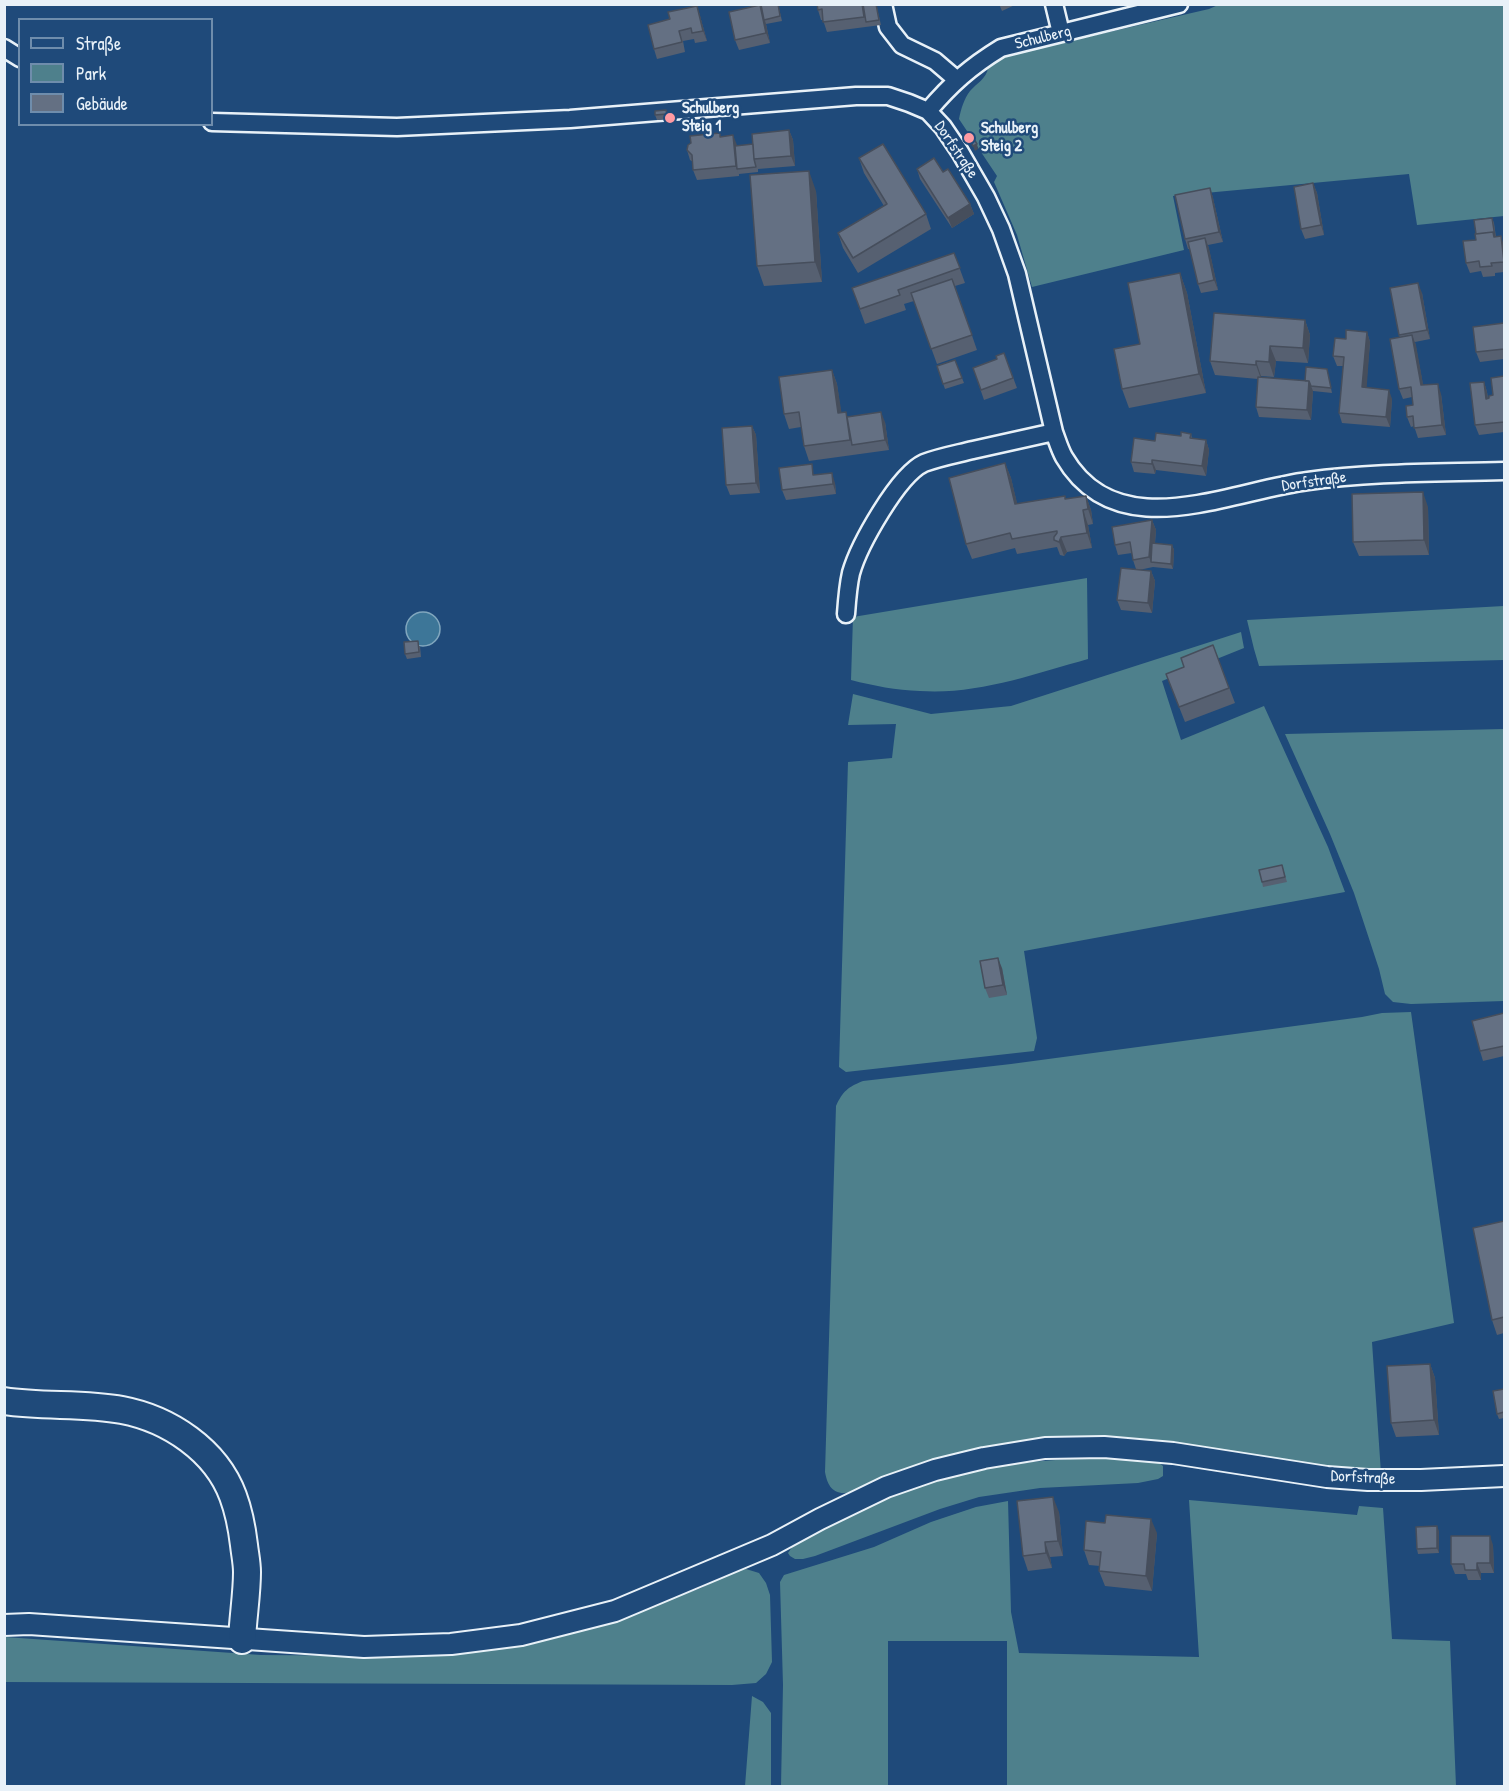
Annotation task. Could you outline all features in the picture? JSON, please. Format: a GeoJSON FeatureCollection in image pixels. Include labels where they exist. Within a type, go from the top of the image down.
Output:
{"type":"FeatureCollection","features":[{"type":"Feature","properties":{"kind":"main road"},"geometry":{"type":"LineString","coordinates":[[4,1409],[17,1403],[121,1410],[149,1417],[169,1426],[206,1456],[221,1473],[232,1494],[241,1521],[247,1570],[242,1640]]}},
{"type":"Feature","properties":{"kind":"street"},"geometry":{"type":"LineString","coordinates":[[883,4],[888,27],[902,45],[935,61],[956,79]]}},
{"type":"Feature","properties":{"kind":"street"},"geometry":{"type":"LineString","coordinates":[[1054,4],[1061,33]]}},
{"type":"Feature","properties":{"kind":"street","name":"Schulberg"},"geometry":{"type":"LineString","coordinates":[[928,111],[956,79],[1001,48],[1179,4]]}},
{"type":"Feature","properties":{"kind":"street"},"geometry":{"type":"LineString","coordinates":[[4,48],[18,57]]}},
{"type":"Feature","properties":{"kind":"street","name":"Dorfstraße"},"geometry":{"type":"LineString","coordinates":[[213,122],[397,127],[570,119],[856,96],[888,96],[928,111],[943,127],[986,197],[1017,274],[1054,432],[1063,456],[1090,489],[1113,500],[1157,510],[1180,508],[1308,481],[1368,475],[1504,471]]}},
{"type":"Feature","properties":{"kind":"street"},"geometry":{"type":"LineString","coordinates":[[846,614],[852,571],[861,548],[877,518],[908,476],[922,464],[942,457],[1054,432]]}},
{"type":"Feature","properties":{"kind":"street","name":"Dorfstraße"},"geometry":{"type":"LineString","coordinates":[[4,1625],[29,1624],[364,1647],[451,1644],[521,1635],[615,1611],[772,1545],[886,1487],[935,1470],[984,1458],[1045,1448],[1104,1447],[1173,1453],[1327,1477],[1368,1480],[1504,1476]]}},
{"type":"Feature","properties":{"kind":"green space"},"geometry":{"type":"Polygon","coordinates":[[[1218,5],[1504,5],[1504,216],[1417,225],[1409,174],[1173,196],[1184,250],[1032,287],[1017,235],[994,182],[997,176],[959,119],[968,94],[983,78],[988,68],[1005,56],[1218,5]]]}},
{"type":"Feature","properties":{"kind":"green space"},"geometry":{"type":"Polygon","coordinates":[[[1087,578],[1088,659],[1026,677],[963,690],[911,690],[851,680],[853,617],[1087,578]]]}},
{"type":"Feature","properties":{"kind":"green space"},"geometry":{"type":"Polygon","coordinates":[[[1504,606],[1504,660],[1259,666],[1247,620],[1504,606]]]}},
{"type":"Feature","properties":{"kind":"green space"},"geometry":{"type":"Polygon","coordinates":[[[1241,632],[1244,648],[1162,681],[1181,740],[1264,706],[1328,847],[1345,892],[1024,951],[1037,1038],[1034,1051],[846,1072],[839,1067],[848,762],[892,758],[896,724],[848,725],[853,694],[931,714],[1011,706],[1241,632]]]}},
{"type":"Feature","properties":{"kind":"green space"},"geometry":{"type":"Polygon","coordinates":[[[1504,729],[1504,1001],[1411,1004],[1393,1002],[1385,994],[1354,893],[1285,734],[1504,729]]]}},
{"type":"Feature","properties":{"kind":"green space"},"geometry":{"type":"Polygon","coordinates":[[[1411,1012],[1454,1323],[1372,1342],[1381,1473],[1119,1439],[1041,1438],[951,1455],[849,1492],[840,1493],[830,1487],[825,1472],[836,1106],[846,1090],[863,1081],[1011,1064],[1382,1013],[1411,1012]]]}},
{"type":"Feature","properties":{"kind":"green space"},"geometry":{"type":"Polygon","coordinates":[[[1101,1458],[1158,1462],[1163,1466],[1163,1476],[1138,1483],[1040,1488],[979,1497],[940,1509],[815,1556],[795,1559],[788,1553],[797,1540],[872,1504],[923,1484],[998,1466],[1049,1460],[1101,1458]]]}},
{"type":"Feature","properties":{"kind":"green space"},"geometry":{"type":"Polygon","coordinates":[[[1189,1500],[1357,1515],[1359,1506],[1383,1508],[1392,1639],[1450,1641],[1456,1786],[1007,1786],[1007,1641],[888,1641],[888,1786],[781,1786],[783,1685],[780,1582],[784,1575],[874,1547],[931,1522],[976,1507],[1008,1501],[1011,1612],[1019,1653],[1199,1657],[1189,1500]]]}},
{"type":"Feature","properties":{"kind":"green space"},"geometry":{"type":"Polygon","coordinates":[[[746,1569],[759,1573],[770,1595],[772,1662],[766,1674],[756,1683],[732,1685],[5,1682],[5,1637],[261,1655],[384,1656],[602,1624],[701,1588],[734,1571],[746,1569]]]}},
{"type":"Feature","properties":{"kind":"green space"},"geometry":{"type":"Polygon","coordinates":[[[752,1696],[763,1702],[771,1713],[771,1786],[745,1786],[752,1696]]]}},
{"type":"Feature","properties":{"kind":"water"},"geometry":{"type":"Polygon","coordinates":[[[423,612],[435,617],[440,629],[435,641],[423,646],[411,641],[406,629],[411,617],[423,612]]]}},
{"type":"Feature","properties":{"kind":"building"},"geometry":{"type":"Polygon","coordinates":[[[778,4],[780,16],[764,20],[761,5],[778,4]]]}},
{"type":"Feature","properties":{"kind":"building"},"geometry":{"type":"Polygon","coordinates":[[[817,4],[862,4],[864,17],[823,22],[822,9],[818,10],[817,4]]]}},
{"type":"Feature","properties":{"kind":"building"},"geometry":{"type":"Polygon","coordinates":[[[863,4],[876,4],[879,20],[866,22],[863,4]]]}},
{"type":"Feature","properties":{"kind":"building"},"geometry":{"type":"Polygon","coordinates":[[[760,5],[766,33],[735,40],[729,12],[760,5]]]}},
{"type":"Feature","properties":{"kind":"building"},"geometry":{"type":"Polygon","coordinates":[[[697,6],[703,31],[692,33],[691,28],[679,31],[682,42],[654,49],[648,25],[670,19],[668,12],[697,6]]]}},
{"type":"Feature","properties":{"kind":"building"},"geometry":{"type":"Polygon","coordinates":[[[666,110],[667,114],[655,115],[655,111],[666,110]]]}},
{"type":"Feature","properties":{"kind":"building"},"geometry":{"type":"Polygon","coordinates":[[[789,130],[791,156],[754,159],[752,134],[789,130]]]}},
{"type":"Feature","properties":{"kind":"building"},"geometry":{"type":"Polygon","coordinates":[[[720,133],[720,137],[733,135],[736,166],[693,170],[692,155],[687,150],[691,143],[690,136],[720,133]]]}},
{"type":"Feature","properties":{"kind":"building"},"geometry":{"type":"Polygon","coordinates":[[[971,134],[977,144],[973,146],[967,136],[971,134]]]}},
{"type":"Feature","properties":{"kind":"building"},"geometry":{"type":"Polygon","coordinates":[[[753,144],[756,167],[737,169],[735,146],[753,144]]]}},
{"type":"Feature","properties":{"kind":"building"},"geometry":{"type":"Polygon","coordinates":[[[883,144],[926,214],[853,258],[838,233],[887,204],[859,158],[883,144]]]}},
{"type":"Feature","properties":{"kind":"building"},"geometry":{"type":"Polygon","coordinates":[[[934,158],[943,172],[948,169],[970,204],[948,218],[917,169],[934,158]]]}},
{"type":"Feature","properties":{"kind":"building"},"geometry":{"type":"Polygon","coordinates":[[[809,171],[815,262],[757,266],[750,175],[809,171]]]}},
{"type":"Feature","properties":{"kind":"building"},"geometry":{"type":"Polygon","coordinates":[[[1313,183],[1321,225],[1301,229],[1294,187],[1313,183]]]}},
{"type":"Feature","properties":{"kind":"building"},"geometry":{"type":"Polygon","coordinates":[[[1210,188],[1219,232],[1185,239],[1175,195],[1210,188]]]}},
{"type":"Feature","properties":{"kind":"building"},"geometry":{"type":"Polygon","coordinates":[[[1492,218],[1495,237],[1493,232],[1476,234],[1474,220],[1492,218]]]}},
{"type":"Feature","properties":{"kind":"building"},"geometry":{"type":"Polygon","coordinates":[[[1493,232],[1494,237],[1501,236],[1504,262],[1480,267],[1479,261],[1466,263],[1463,241],[1476,240],[1475,234],[1493,232]]]}},
{"type":"Feature","properties":{"kind":"building"},"geometry":{"type":"Polygon","coordinates":[[[1205,238],[1214,280],[1198,284],[1188,242],[1205,238]]]}},
{"type":"Feature","properties":{"kind":"building"},"geometry":{"type":"Polygon","coordinates":[[[954,253],[960,268],[898,290],[900,295],[860,309],[852,288],[954,253]]]}},
{"type":"Feature","properties":{"kind":"building"},"geometry":{"type":"Polygon","coordinates":[[[1180,273],[1199,374],[1122,389],[1114,349],[1140,344],[1128,283],[1180,273]]]}},
{"type":"Feature","properties":{"kind":"building"},"geometry":{"type":"Polygon","coordinates":[[[952,279],[972,335],[931,349],[911,293],[952,279]]]}},
{"type":"Feature","properties":{"kind":"building"},"geometry":{"type":"Polygon","coordinates":[[[1418,283],[1427,330],[1399,335],[1390,288],[1418,283]]]}},
{"type":"Feature","properties":{"kind":"building"},"geometry":{"type":"Polygon","coordinates":[[[1214,313],[1305,320],[1303,348],[1270,346],[1269,362],[1256,361],[1256,365],[1210,361],[1214,313]]]}},
{"type":"Feature","properties":{"kind":"building"},"geometry":{"type":"Polygon","coordinates":[[[1504,323],[1504,349],[1476,352],[1473,327],[1504,323]]]}},
{"type":"Feature","properties":{"kind":"building"},"geometry":{"type":"Polygon","coordinates":[[[1346,330],[1367,332],[1362,387],[1389,390],[1386,417],[1339,413],[1344,357],[1333,356],[1335,338],[1346,339],[1346,330]]]}},
{"type":"Feature","properties":{"kind":"building"},"geometry":{"type":"Polygon","coordinates":[[[1412,335],[1421,385],[1438,384],[1442,425],[1414,428],[1413,416],[1407,417],[1406,406],[1413,405],[1411,387],[1399,389],[1390,339],[1412,335]]]}},
{"type":"Feature","properties":{"kind":"building"},"geometry":{"type":"Polygon","coordinates":[[[1004,353],[1013,378],[981,390],[973,368],[997,359],[996,356],[1004,353]]]}},
{"type":"Feature","properties":{"kind":"building"},"geometry":{"type":"Polygon","coordinates":[[[955,360],[962,378],[943,384],[937,366],[955,360]]]}},
{"type":"Feature","properties":{"kind":"building"},"geometry":{"type":"Polygon","coordinates":[[[1306,367],[1327,369],[1331,388],[1311,386],[1309,381],[1305,381],[1306,367]]]}},
{"type":"Feature","properties":{"kind":"building"},"geometry":{"type":"Polygon","coordinates":[[[832,370],[838,413],[846,412],[850,440],[804,446],[799,412],[784,414],[779,377],[832,370]]]}},
{"type":"Feature","properties":{"kind":"building"},"geometry":{"type":"Polygon","coordinates":[[[1504,376],[1504,422],[1475,425],[1470,383],[1484,382],[1486,399],[1493,395],[1491,378],[1504,376]]]}},
{"type":"Feature","properties":{"kind":"building"},"geometry":{"type":"Polygon","coordinates":[[[1258,377],[1309,381],[1307,410],[1256,407],[1258,377]]]}},
{"type":"Feature","properties":{"kind":"building"},"geometry":{"type":"Polygon","coordinates":[[[881,412],[885,440],[852,445],[847,417],[881,412]]]}},
{"type":"Feature","properties":{"kind":"building"},"geometry":{"type":"Polygon","coordinates":[[[752,426],[756,483],[726,485],[722,428],[752,426]]]}},
{"type":"Feature","properties":{"kind":"building"},"geometry":{"type":"Polygon","coordinates":[[[1181,432],[1191,434],[1190,438],[1206,440],[1202,466],[1152,460],[1152,464],[1131,462],[1134,438],[1155,441],[1156,433],[1181,436],[1181,432]]]}},
{"type":"Feature","properties":{"kind":"building"},"geometry":{"type":"Polygon","coordinates":[[[1005,463],[1015,504],[1065,496],[1065,499],[1086,496],[1088,509],[1083,510],[1087,533],[1061,537],[1059,542],[1054,540],[1057,531],[1012,539],[1010,533],[966,544],[949,478],[1005,463]]]}},
{"type":"Feature","properties":{"kind":"building"},"geometry":{"type":"Polygon","coordinates":[[[812,464],[813,475],[832,473],[833,484],[782,490],[779,468],[812,464]]]}},
{"type":"Feature","properties":{"kind":"building"},"geometry":{"type":"Polygon","coordinates":[[[1423,492],[1424,540],[1353,542],[1352,494],[1423,492]]]}},
{"type":"Feature","properties":{"kind":"building"},"geometry":{"type":"Polygon","coordinates":[[[1152,520],[1149,557],[1133,560],[1130,542],[1115,545],[1112,527],[1152,520]]]}},
{"type":"Feature","properties":{"kind":"building"},"geometry":{"type":"Polygon","coordinates":[[[1152,543],[1172,545],[1171,564],[1151,562],[1152,543]]]}},
{"type":"Feature","properties":{"kind":"building"},"geometry":{"type":"Polygon","coordinates":[[[1121,568],[1151,571],[1148,603],[1117,600],[1121,568]]]}},
{"type":"Feature","properties":{"kind":"building"},"geometry":{"type":"Polygon","coordinates":[[[418,641],[419,652],[405,654],[404,642],[418,641]]]}},
{"type":"Feature","properties":{"kind":"building"},"geometry":{"type":"Polygon","coordinates":[[[1213,645],[1229,688],[1179,707],[1166,674],[1184,667],[1181,658],[1213,645]]]}},
{"type":"Feature","properties":{"kind":"building"},"geometry":{"type":"Polygon","coordinates":[[[1282,865],[1285,877],[1262,882],[1259,870],[1282,865]]]}},
{"type":"Feature","properties":{"kind":"building"},"geometry":{"type":"Polygon","coordinates":[[[998,958],[1003,985],[985,988],[980,961],[998,958]]]}},
{"type":"Feature","properties":{"kind":"building"},"geometry":{"type":"Polygon","coordinates":[[[1504,1013],[1504,1046],[1480,1051],[1472,1021],[1504,1013]]]}},
{"type":"Feature","properties":{"kind":"building"},"geometry":{"type":"Polygon","coordinates":[[[1504,1221],[1504,1317],[1492,1320],[1473,1228],[1504,1221]]]}},
{"type":"Feature","properties":{"kind":"building"},"geometry":{"type":"Polygon","coordinates":[[[1430,1364],[1434,1420],[1391,1423],[1387,1366],[1430,1364]]]}},
{"type":"Feature","properties":{"kind":"building"},"geometry":{"type":"Polygon","coordinates":[[[1504,1389],[1504,1412],[1497,1414],[1493,1391],[1504,1389]]]}},
{"type":"Feature","properties":{"kind":"building"},"geometry":{"type":"Polygon","coordinates":[[[1053,1497],[1058,1541],[1045,1542],[1046,1553],[1023,1556],[1017,1501],[1053,1497]]]}},
{"type":"Feature","properties":{"kind":"building"},"geometry":{"type":"Polygon","coordinates":[[[1106,1515],[1151,1519],[1146,1576],[1099,1571],[1101,1552],[1084,1550],[1086,1521],[1105,1523],[1106,1515]]]}},
{"type":"Feature","properties":{"kind":"building"},"geometry":{"type":"Polygon","coordinates":[[[1437,1526],[1437,1548],[1417,1549],[1416,1527],[1437,1526]]]}},
{"type":"Feature","properties":{"kind":"building"},"geometry":{"type":"Polygon","coordinates":[[[1451,1536],[1490,1536],[1490,1563],[1477,1563],[1477,1570],[1465,1570],[1464,1564],[1451,1564],[1451,1536]]]}},
{"type":"Feature","properties":{"kind":"place","name":"Schulberg Steig 1"},"geometry":{"type":"Point","coordinates":[670,118]}},
{"type":"Feature","properties":{"kind":"place","name":"Schulberg Steig 2"},"geometry":{"type":"Point","coordinates":[969,138]}}]}
